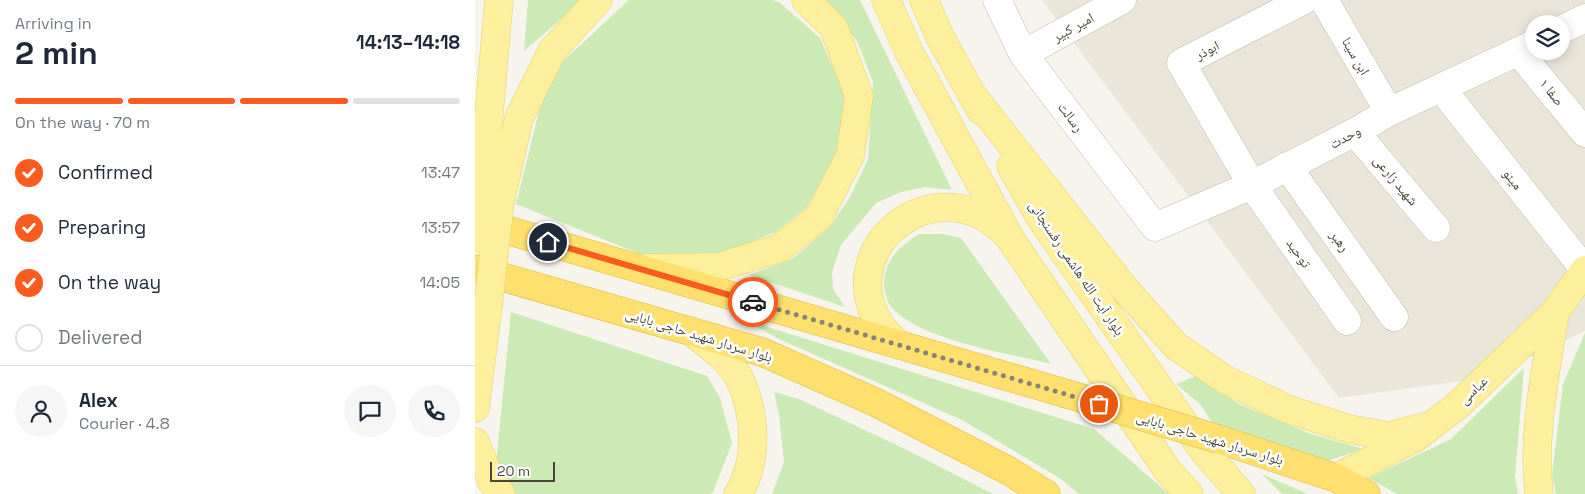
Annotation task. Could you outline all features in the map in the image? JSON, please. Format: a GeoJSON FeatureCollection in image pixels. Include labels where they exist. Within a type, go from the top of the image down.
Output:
{"type":"FeatureCollection","features":[{"type":"Feature","properties":{"kind":"highway","name":"بلوار سردار شهید حاجی بابایی"},"geometry":{"type":"LineString","coordinates":[[475,221],[1218,439],[1336,478],[1366,494]]}},
{"type":"Feature","properties":{"kind":"highway","name":"بلوار سردار شهید حاجی بابایی"},"geometry":{"type":"LineString","coordinates":[[475,269],[762,352],[875,402],[1009,470],[1046,494]]}},
{"type":"Feature","properties":{"kind":"main road"},"geometry":{"type":"LineString","coordinates":[[475,408],[488,306],[499,0]]}},
{"type":"Feature","properties":{"kind":"main road"},"geometry":{"type":"LineString","coordinates":[[475,264],[491,198],[519,118],[552,51],[598,0]]}},
{"type":"Feature","properties":{"kind":"main road"},"geometry":{"type":"LineString","coordinates":[[639,269],[719,267],[780,248],[818,218],[850,156],[859,96],[834,28],[806,0]]}},
{"type":"Feature","properties":{"kind":"main road"},"geometry":{"type":"LineString","coordinates":[[886,0],[909,52],[1011,240],[1168,471],[1189,494]]}},
{"type":"Feature","properties":{"kind":"main road","name":"بلوار آیت الله هاشمی رفسنجانی"},"geometry":{"type":"LineString","coordinates":[[924,0],[940,37],[1041,219],[1203,450],[1241,494]]}},
{"type":"Feature","properties":{"kind":"main road"},"geometry":{"type":"LineString","coordinates":[[973,96],[1125,289],[1175,346],[1223,379],[1287,409],[1349,429],[1388,436],[1432,425]]}},
{"type":"Feature","properties":{"kind":"main road"},"geometry":{"type":"LineString","coordinates":[[896,343],[879,323],[869,299],[869,272],[877,247],[894,226],[916,212],[942,206],[969,209],[993,221],[1011,240]]}},
{"type":"Feature","properties":{"kind":"main road","name":"عباسی"},"geometry":{"type":"LineString","coordinates":[[1336,478],[1415,438],[1458,405],[1555,312],[1585,270]]}},
{"type":"Feature","properties":{"kind":"main road"},"geometry":{"type":"LineString","coordinates":[[1539,494],[1537,428],[1555,312]]}},
{"type":"Feature","properties":{"kind":"main road"},"geometry":{"type":"LineString","coordinates":[[692,332],[720,354],[738,377],[749,407],[752,432],[751,458],[738,494]]}},
{"type":"Feature","properties":{"kind":"main road"},"geometry":{"type":"LineString","coordinates":[[475,442],[491,480],[501,494]]}},
{"type":"Feature","properties":{"kind":"street","name":"رسالت"},"geometry":{"type":"LineString","coordinates":[[997,0],[1023,54],[1155,227]]}},
{"type":"Feature","properties":{"kind":"street","name":"امیر کبیر"},"geometry":{"type":"LineString","coordinates":[[1023,54],[1122,0]]}},
{"type":"Feature","properties":{"kind":"street","name":"ابوذر"},"geometry":{"type":"LineString","coordinates":[[1252,185],[1181,64],[1304,0]]}},
{"type":"Feature","properties":{"kind":"street","name":"ابن سینا"},"geometry":{"type":"LineString","coordinates":[[1324,0],[1389,112]]}},
{"type":"Feature","properties":{"kind":"street"},"geometry":{"type":"LineString","coordinates":[[1570,26],[1585,18]]}},
{"type":"Feature","properties":{"kind":"street","name":"وحدت"},"geometry":{"type":"LineString","coordinates":[[1155,227],[1252,185],[1355,132],[1389,112],[1525,48]]}},
{"type":"Feature","properties":{"kind":"street","name":"صفا ۱"},"geometry":{"type":"LineString","coordinates":[[1534,60],[1585,133]]}},
{"type":"Feature","properties":{"kind":"street","name":"مینو"},"geometry":{"type":"LineString","coordinates":[[1441,88],[1585,270]]}},
{"type":"Feature","properties":{"kind":"street","name":"شهید زارعی"},"geometry":{"type":"LineString","coordinates":[[1355,132],[1436,228]]}},
{"type":"Feature","properties":{"kind":"street","name":"رهبر"},"geometry":{"type":"LineString","coordinates":[[1287,166],[1394,316]]}},
{"type":"Feature","properties":{"kind":"street","name":"توحید"},"geometry":{"type":"LineString","coordinates":[[1252,185],[1347,321]]}},
{"type":"Feature","properties":{"kind":"shaded area"},"geometry":{"type":"Polygon","coordinates":[[[1042,0],[1585,0],[1585,331],[1485,378],[1339,398],[1042,0]]]}},
{"type":"Feature","properties":{"kind":"green space"},"geometry":{"type":"Polygon","coordinates":[[[528,0],[583,0],[524,51],[528,0]]]}},
{"type":"Feature","properties":{"kind":"green space"},"geometry":{"type":"Polygon","coordinates":[[[629,0],[772,0],[779,2],[820,38],[845,96],[840,149],[806,208],[776,232],[718,255],[640,254],[516,204],[548,75],[629,0]]]}},
{"type":"Feature","properties":{"kind":"green space"},"geometry":{"type":"Polygon","coordinates":[[[827,0],[860,0],[952,190],[925,187],[901,192],[876,203],[841,245],[832,272],[833,289],[845,307],[748,275],[792,259],[829,228],[850,197],[868,159],[873,82],[858,43],[827,0]]]}},
{"type":"Feature","properties":{"kind":"green space"},"geometry":{"type":"Polygon","coordinates":[[[919,234],[942,234],[961,238],[1051,364],[945,338],[907,320],[893,309],[887,299],[884,288],[885,273],[895,253],[919,234]]]}},
{"type":"Feature","properties":{"kind":"green space"},"geometry":{"type":"Polygon","coordinates":[[[511,312],[707,376],[720,398],[732,443],[713,492],[710,494],[508,494],[495,474],[511,312]]]}},
{"type":"Feature","properties":{"kind":"green space"},"geometry":{"type":"Polygon","coordinates":[[[742,319],[1094,429],[1169,494],[1079,494],[1061,479],[964,421],[779,339],[742,319]]]}},
{"type":"Feature","properties":{"kind":"green space"},"geometry":{"type":"Polygon","coordinates":[[[1585,333],[1585,494],[1556,494],[1552,475],[1563,384],[1585,333]]]}},
{"type":"Feature","properties":{"kind":"green space"},"geometry":{"type":"Polygon","coordinates":[[[1524,368],[1515,476],[1518,494],[1397,494],[1369,478],[1451,439],[1524,368]]]}},
{"type":"Feature","properties":{"kind":"green space"},"geometry":{"type":"Polygon","coordinates":[[[1196,376],[1239,404],[1311,434],[1363,449],[1324,462],[1243,432],[1214,425],[1200,404],[1176,384],[1196,376]]]}},
{"type":"Feature","properties":{"kind":"green space"},"geometry":{"type":"Polygon","coordinates":[[[774,392],[799,399],[901,447],[993,494],[772,494],[784,462],[779,415],[774,392]]]}},
{"type":"Feature","properties":{"kind":"green space"},"geometry":{"type":"Polygon","coordinates":[[[1262,474],[1308,494],[1282,494],[1262,474]]]}},
{"type":"Feature","properties":{"kind":"way so far"},"geometry":{"type":"LineString","coordinates":[[753,302],[1099,404]]}},
{"type":"Feature","properties":{"kind":"route"},"geometry":{"type":"LineString","coordinates":[[548,242],[753,302]]}}]}
